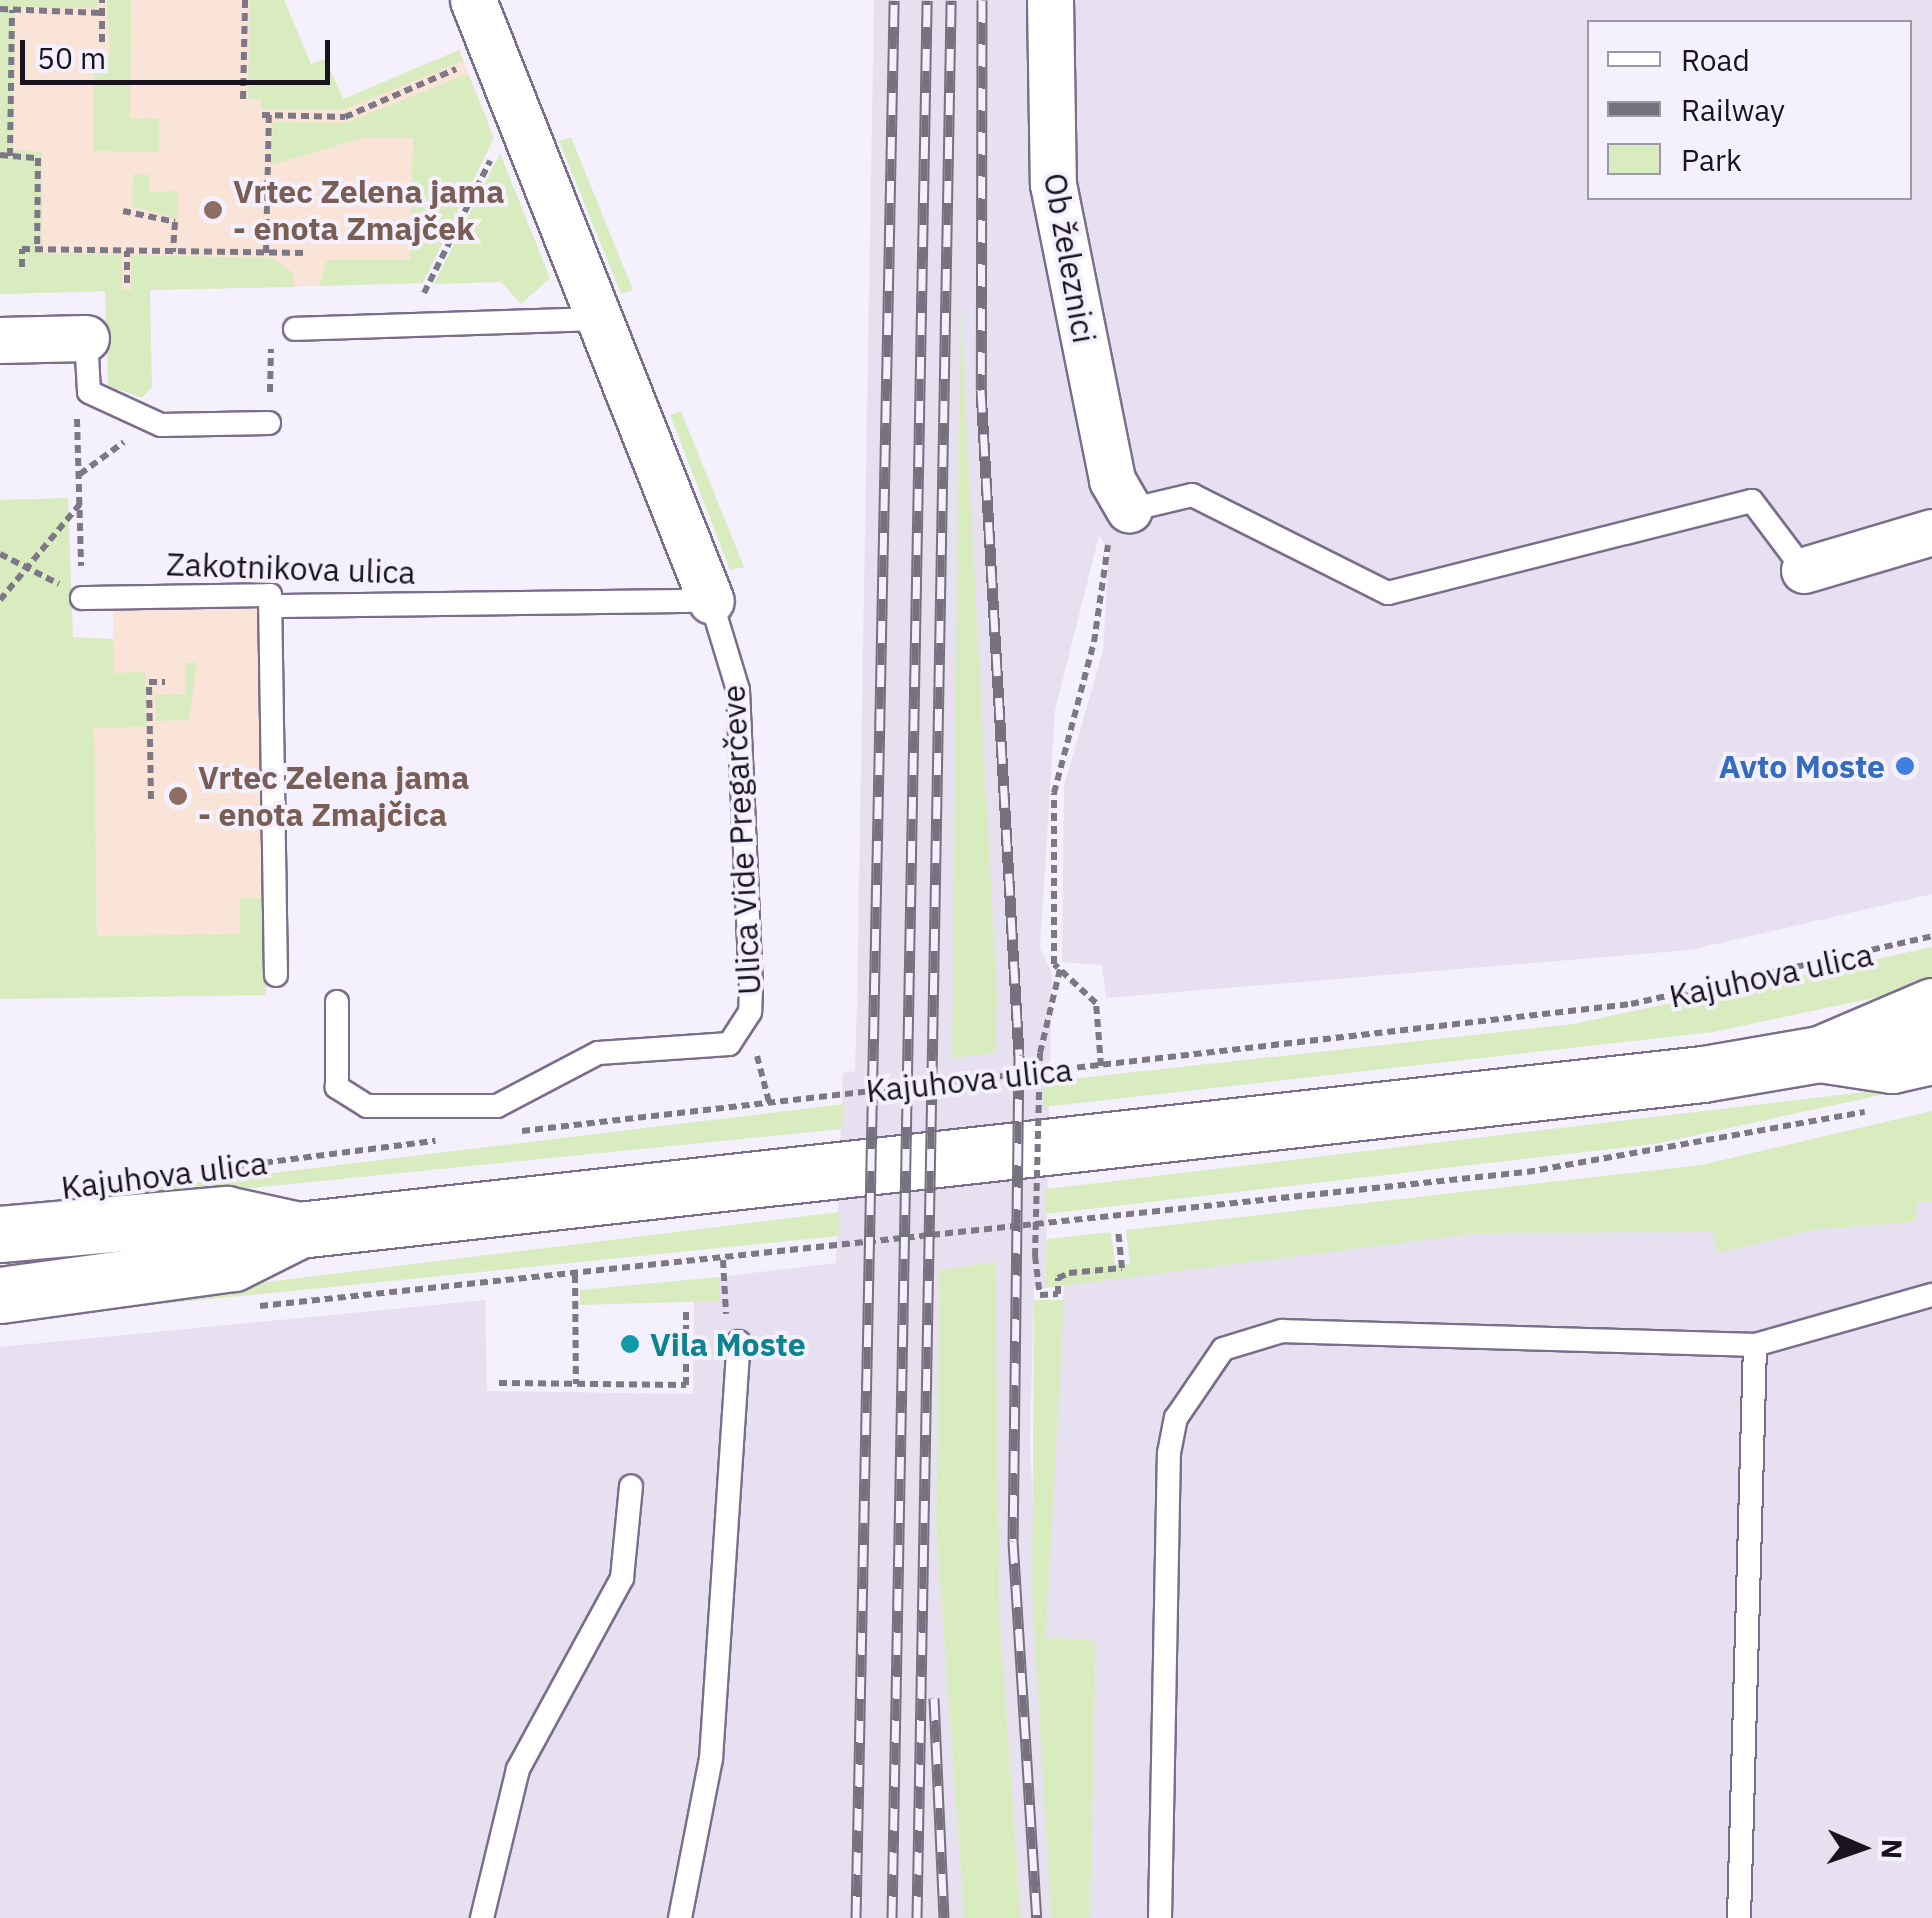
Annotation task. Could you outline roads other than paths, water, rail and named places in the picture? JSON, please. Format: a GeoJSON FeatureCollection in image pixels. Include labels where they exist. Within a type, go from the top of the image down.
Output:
{"type":"FeatureCollection","features":[{"type":"Feature","properties":{"kind":"main road","name":"Kajuhova ulica"},"geometry":{"type":"LineString","coordinates":[[1820,1054],[1932,1006]]}},
{"type":"Feature","properties":{"kind":"main road","name":"Kajuhova ulica"},"geometry":{"type":"LineString","coordinates":[[0,1234],[226,1214],[299,1230],[1820,1054],[1892,1065],[1932,1056]]}},
{"type":"Feature","properties":{"kind":"main road","name":"Kajuhova ulica"},"geometry":{"type":"LineString","coordinates":[[0,1295],[233,1263],[299,1230]]}},
{"type":"Feature","properties":{"kind":"street","name":"Ulica Vide Pregarčeve"},"geometry":{"type":"LineString","coordinates":[[473,0],[711,601]]}},
{"type":"Feature","properties":{"kind":"street","name":"Ob železnici"},"geometry":{"type":"LineString","coordinates":[[1050,0],[1052,184],[1112,480],[1129,510]]}},
{"type":"Feature","properties":{"kind":"street"},"geometry":{"type":"LineString","coordinates":[[0,340],[86,338]]}},
{"type":"Feature","properties":{"kind":"street"},"geometry":{"type":"LineString","coordinates":[[1804,570],[1932,532]]}},
{"type":"Feature","properties":{"kind":"lane"},"geometry":{"type":"LineString","coordinates":[[295,328],[602,319]]}},
{"type":"Feature","properties":{"kind":"lane"},"geometry":{"type":"LineString","coordinates":[[86,338],[89,392],[161,424],[269,423]]}},
{"type":"Feature","properties":{"kind":"lane"},"geometry":{"type":"LineString","coordinates":[[1129,510],[1192,494],[1388,594],[1752,501],[1804,570]]}},
{"type":"Feature","properties":{"kind":"lane","name":"Zakotnikova ulica"},"geometry":{"type":"LineString","coordinates":[[82,598],[270,594],[271,606],[711,601]]}},
{"type":"Feature","properties":{"kind":"lane","name":"Ulica Vide Pregarčeve"},"geometry":{"type":"LineString","coordinates":[[337,1002],[337,1087],[366,1106],[497,1106],[598,1052],[706,1051],[742,1032],[751,988],[738,690],[711,601]]}},
{"type":"Feature","properties":{"kind":"lane"},"geometry":{"type":"LineString","coordinates":[[271,606],[276,975]]}},
{"type":"Feature","properties":{"kind":"lane"},"geometry":{"type":"LineString","coordinates":[[1160,1918],[1168,1453],[1176,1418],[1223,1350],[1282,1331],[1755,1345],[1932,1295]]}},
{"type":"Feature","properties":{"kind":"lane"},"geometry":{"type":"LineString","coordinates":[[680,1918],[710,1759],[733,1333]]}},
{"type":"Feature","properties":{"kind":"lane"},"geometry":{"type":"LineString","coordinates":[[1738,1918],[1755,1345]]}},
{"type":"Feature","properties":{"kind":"lane"},"geometry":{"type":"LineString","coordinates":[[482,1918],[518,1769],[622,1578],[631,1486]]}},
{"type":"Feature","properties":{"kind":"railway"},"geometry":{"type":"LineString","coordinates":[[856,1918],[894,0]]}},
{"type":"Feature","properties":{"kind":"railway"},"geometry":{"type":"LineString","coordinates":[[892,1918],[927,0]]}},
{"type":"Feature","properties":{"kind":"railway"},"geometry":{"type":"LineString","coordinates":[[917,1918],[951,0]]}},
{"type":"Feature","properties":{"kind":"railway"},"geometry":{"type":"LineString","coordinates":[[982,0],[981,390],[1019,1055],[1013,1541],[1037,1918]]}},
{"type":"Feature","properties":{"kind":"railway"},"geometry":{"type":"LineString","coordinates":[[934,1698],[944,1918]]}},
{"type":"Feature","properties":{"kind":"place","name":"Vrtec Zelena jama - enota Zmajček"},"geometry":{"type":"Point","coordinates":[213,210]}},
{"type":"Feature","properties":{"kind":"place","name":"Avto Moste"},"geometry":{"type":"Point","coordinates":[1905,766]}},
{"type":"Feature","properties":{"kind":"place","name":"Vrtec Zelena jama - enota Zmajčica"},"geometry":{"type":"Point","coordinates":[178,796]}},
{"type":"Feature","properties":{"kind":"place","name":"Vila Moste"},"geometry":{"type":"Point","coordinates":[630,1344]}}]}
